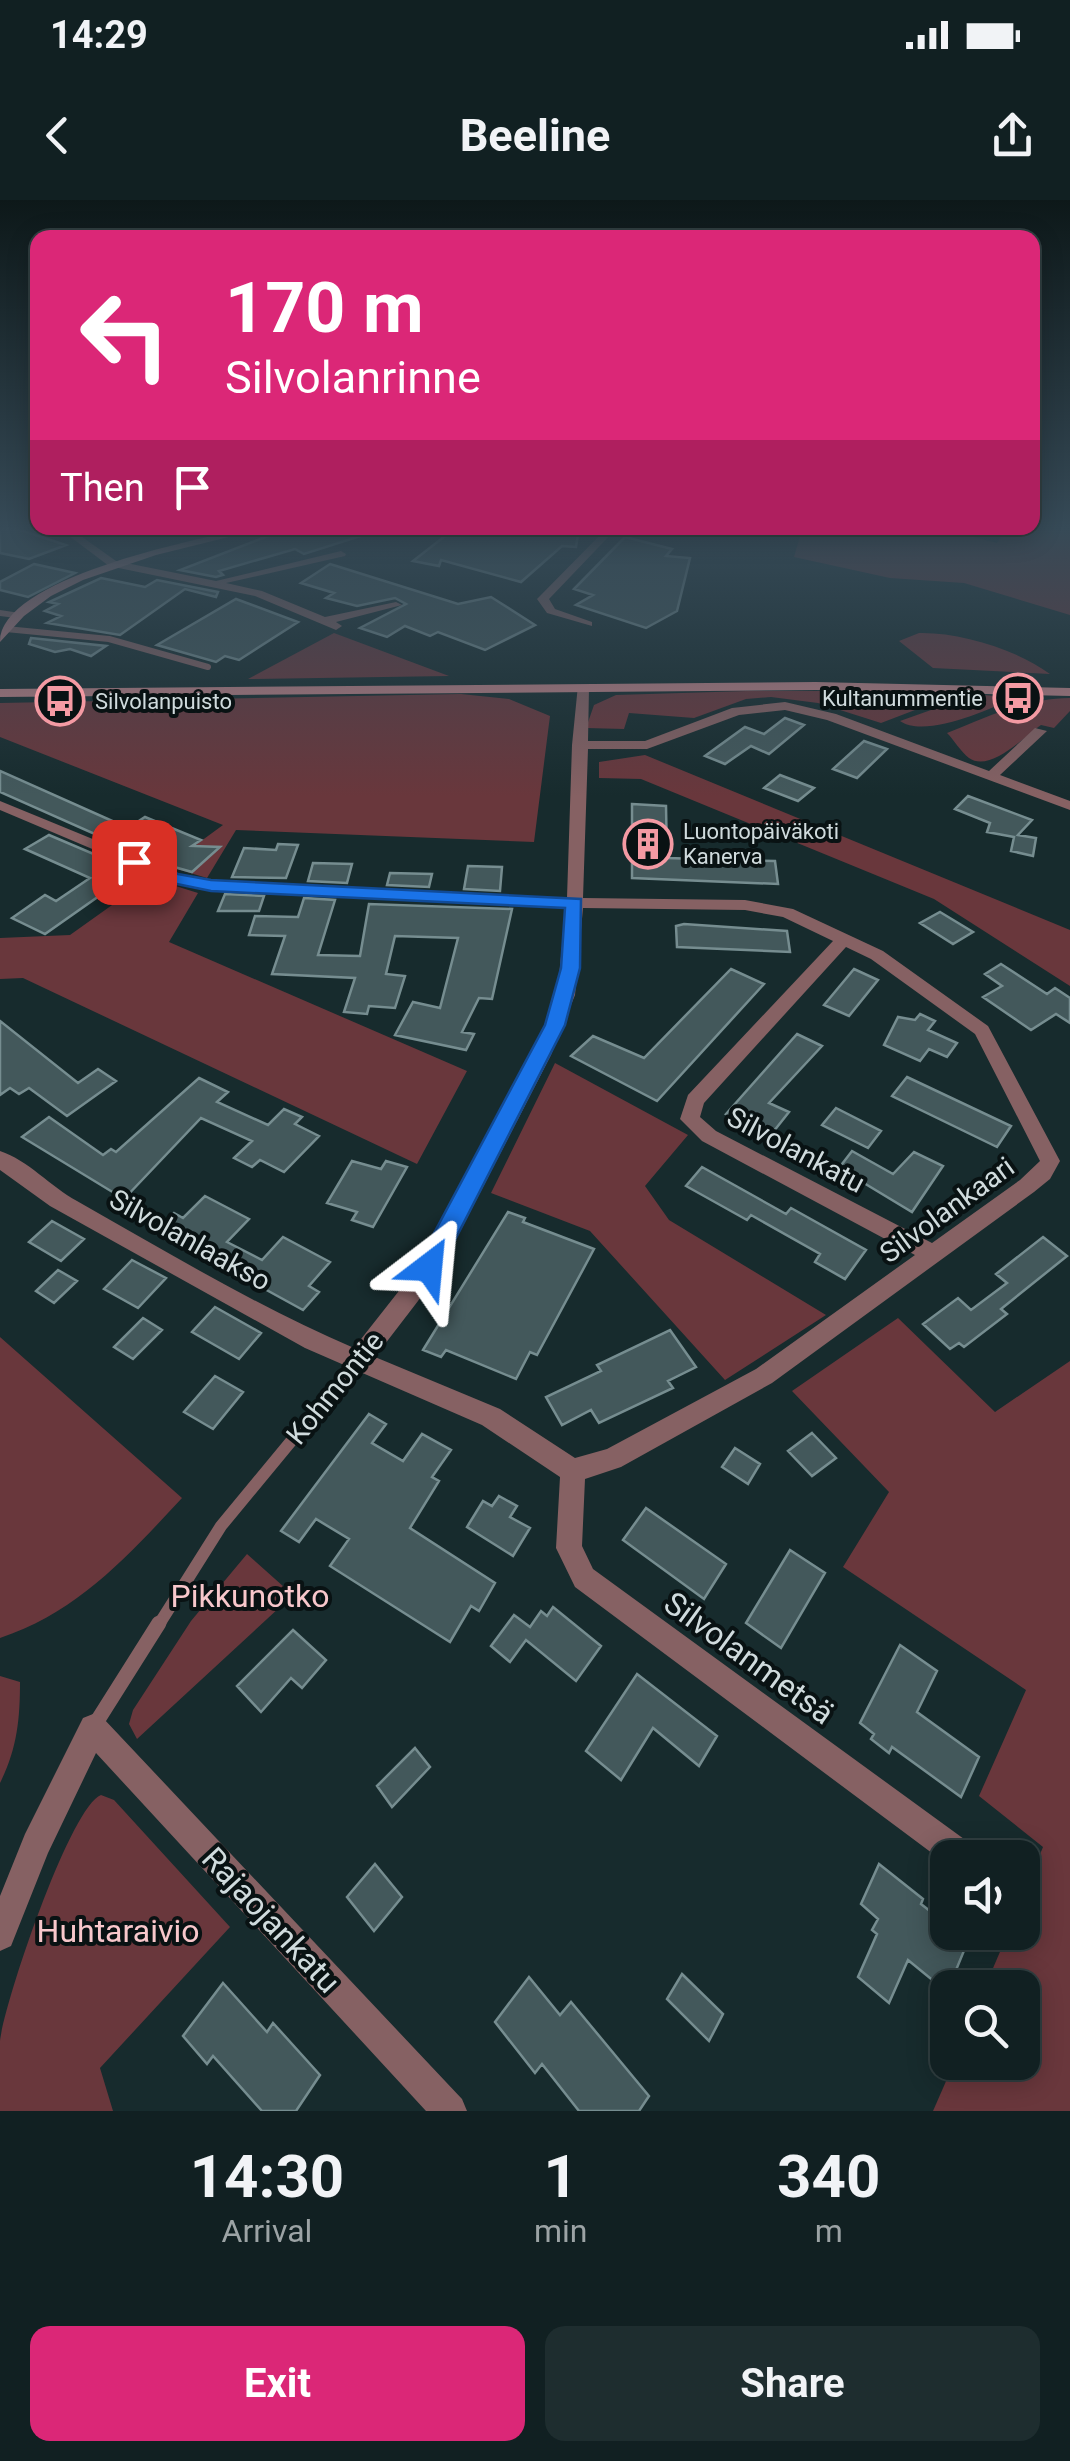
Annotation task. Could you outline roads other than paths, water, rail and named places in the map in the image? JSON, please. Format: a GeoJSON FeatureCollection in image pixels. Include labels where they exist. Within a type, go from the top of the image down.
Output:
{"type":"FeatureCollection","features":[{"type":"Feature","properties":{"kind":"main road"},"geometry":{"type":"LineString","coordinates":[[0,693],[824,686],[1070,692]]}},
{"type":"Feature","properties":{"kind":"street"},"geometry":{"type":"LineString","coordinates":[[319,618],[330,623],[349,618]]}},
{"type":"Feature","properties":{"kind":"street"},"geometry":{"type":"LineString","coordinates":[[573,618],[588,624]]}},
{"type":"Feature","properties":{"kind":"street","name":"Kohmontie"},"geometry":{"type":"LineString","coordinates":[[359,1358],[429,1267],[542,1055],[566,995],[575,903],[583,688]]}},
{"type":"Feature","properties":{"kind":"street"},"geometry":{"type":"LineString","coordinates":[[579,746],[647,745],[737,711],[774,705],[814,710],[1070,806]]}},
{"type":"Feature","properties":{"kind":"street"},"geometry":{"type":"LineString","coordinates":[[988,778],[1040,731]]}},
{"type":"Feature","properties":{"kind":"street","name":"Silvolankaari"},"geometry":{"type":"LineString","coordinates":[[0,805],[183,881],[575,903],[745,905],[787,913],[877,955],[982,1030],[1050,1161],[1044,1173],[844,1322],[764,1376],[612,1459],[573,1471]]}},
{"type":"Feature","properties":{"kind":"street","name":"Silvolankatu"},"geometry":{"type":"LineString","coordinates":[[844,939],[695,1100],[690,1120],[708,1136],[932,1254]]}},
{"type":"Feature","properties":{"kind":"street","name":"Silvolanlaakso"},"geometry":{"type":"LineString","coordinates":[[0,1159],[57,1200],[125,1239],[312,1341],[359,1358]]}},
{"type":"Feature","properties":{"kind":"street"},"geometry":{"type":"LineString","coordinates":[[359,1358],[490,1417],[573,1471]]}},
{"type":"Feature","properties":{"kind":"street","name":"Silvolanmetsä"},"geometry":{"type":"LineString","coordinates":[[573,1471],[568,1548],[584,1578],[940,1840]]}},
{"type":"Feature","properties":{"kind":"street","name":"Kohmontie"},"geometry":{"type":"LineString","coordinates":[[0,1935],[36,1845],[93,1728]]}},
{"type":"Feature","properties":{"kind":"street","name":"Rajaojankatu"},"geometry":{"type":"LineString","coordinates":[[93,1728],[450,2111]]}},
{"type":"Feature","properties":{"kind":"lane"},"geometry":{"type":"LineString","coordinates":[[3,634],[85,636],[173,654],[208,667]]}},
{"type":"Feature","properties":{"kind":"lane","name":"Kohmontie"},"geometry":{"type":"LineString","coordinates":[[93,1728],[222,1526],[359,1358]]}},
{"type":"Feature","properties":{"kind":"place","name":"Kultanummentie"},"geometry":{"type":"Point","coordinates":[1018,698]}},
{"type":"Feature","properties":{"kind":"place","name":"Silvolanpuisto"},"geometry":{"type":"Point","coordinates":[60,701]}},
{"type":"Feature","properties":{"kind":"place","name":"Luontopäiväkoti Kanerva"},"geometry":{"type":"Point","coordinates":[648,844]}},
{"type":"Feature","properties":{"kind":"park label","name":"Pikkunotko"},"geometry":{"type":"Point","coordinates":[250,1596]}},
{"type":"Feature","properties":{"kind":"park label","name":"Huhtaraivio"},"geometry":{"type":"Point","coordinates":[118,1931]}}]}
